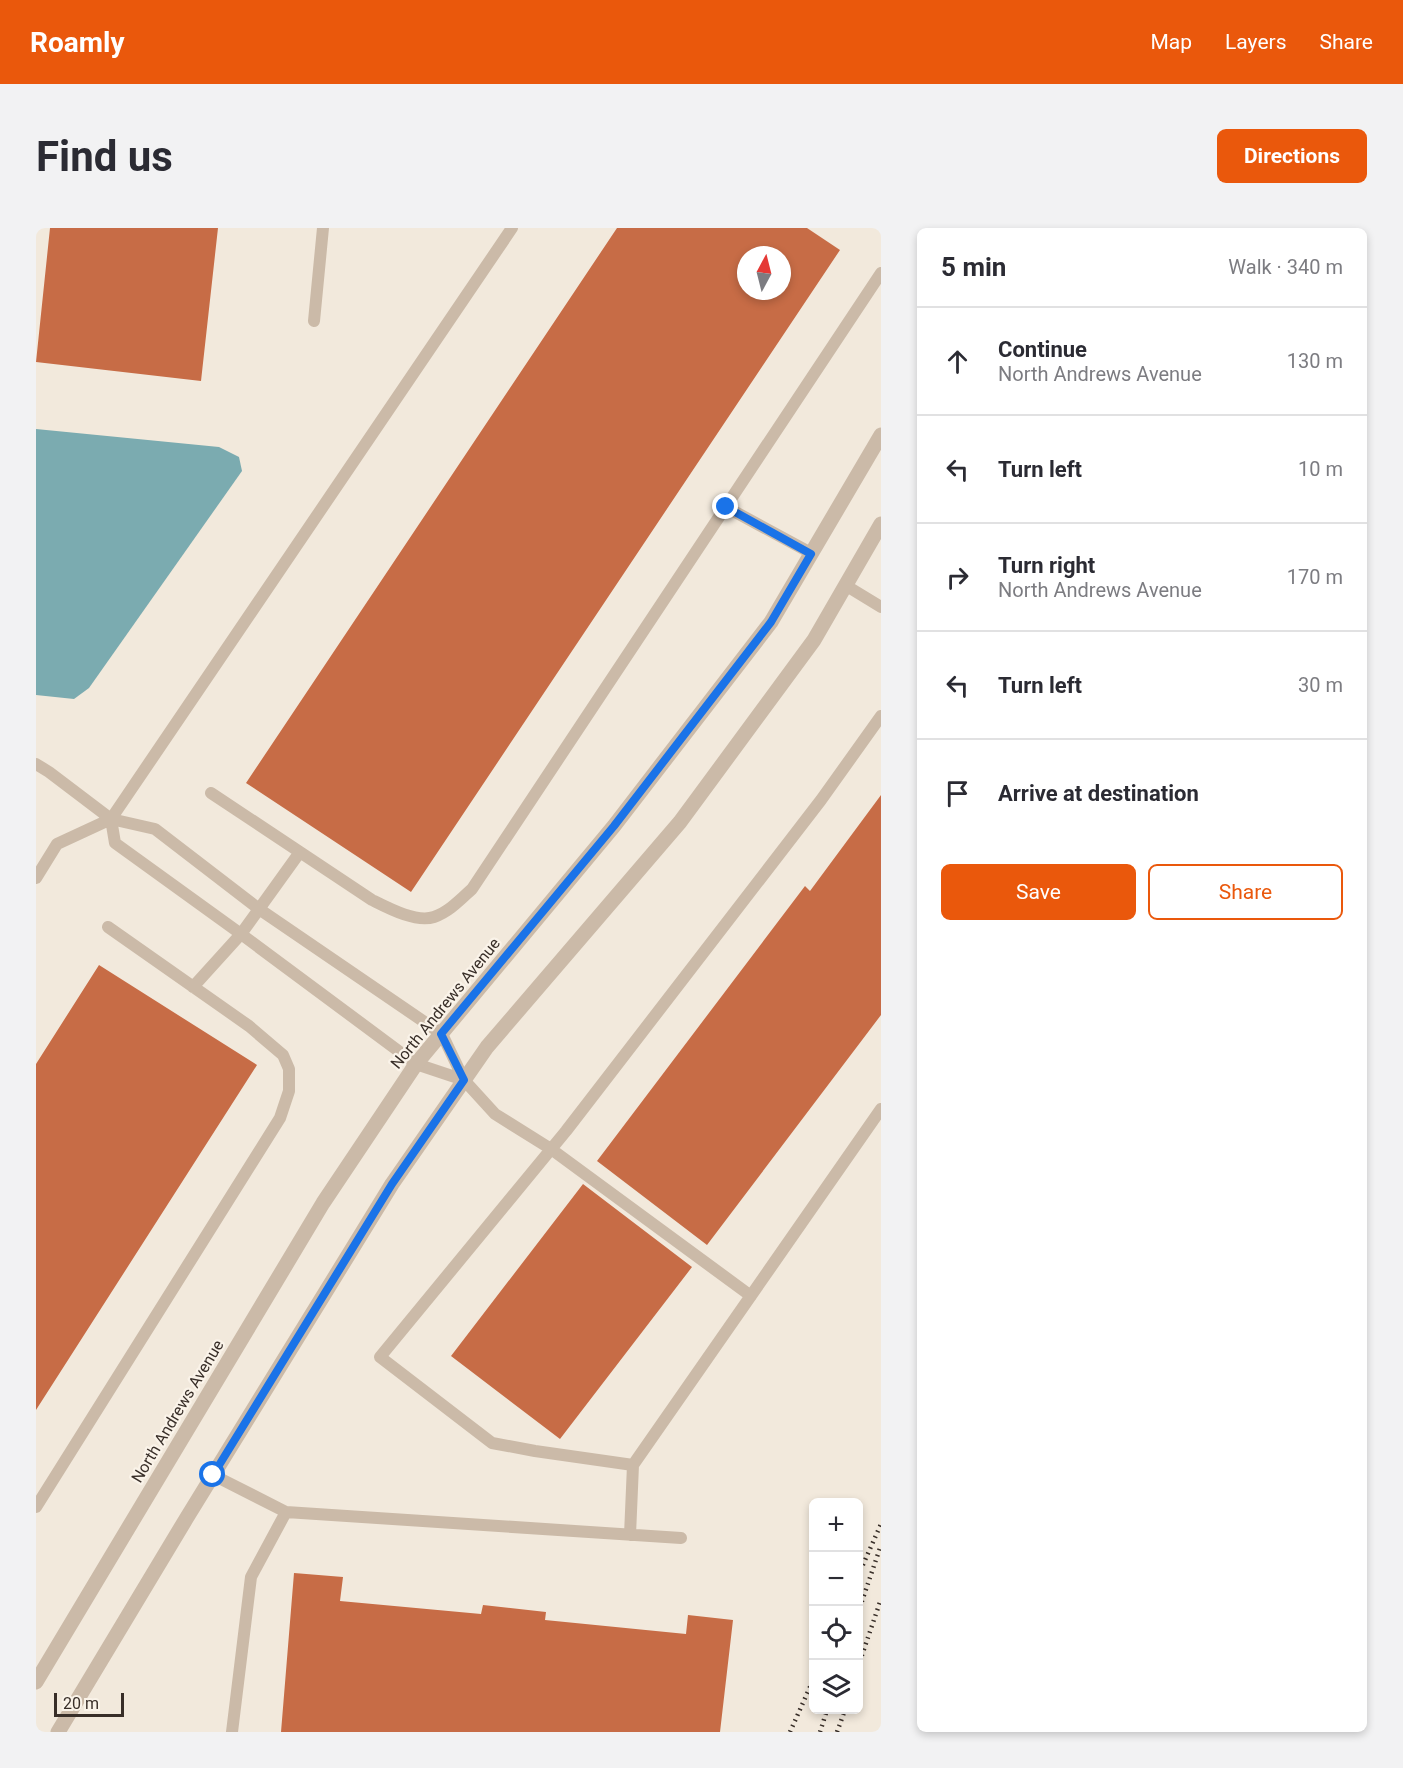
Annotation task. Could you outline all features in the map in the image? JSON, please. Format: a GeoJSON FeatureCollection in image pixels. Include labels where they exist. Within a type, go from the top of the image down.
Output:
{"type":"FeatureCollection","features":[{"type":"Feature","properties":{"kind":"street","name":"North Andrews Avenue"},"geometry":{"type":"LineString","coordinates":[[36,1682],[323,1203],[416,1064],[614,826],[771,622],[881,435]]}},
{"type":"Feature","properties":{"kind":"street"},"geometry":{"type":"LineString","coordinates":[[58,1732],[392,1184],[487,1047],[680,822],[814,640],[881,524]]}},
{"type":"Feature","properties":{"kind":"lane"},"geometry":{"type":"LineString","coordinates":[[314,321],[324,228]]}},
{"type":"Feature","properties":{"kind":"lane"},"geometry":{"type":"LineString","coordinates":[[36,878],[57,844],[111,819],[512,228]]}},
{"type":"Feature","properties":{"kind":"lane"},"geometry":{"type":"LineString","coordinates":[[211,793],[372,900],[394,912],[415,917],[433,917],[450,908],[472,889],[881,273]]}},
{"type":"Feature","properties":{"kind":"lane"},"geometry":{"type":"LineString","coordinates":[[726,507],[811,554]]}},
{"type":"Feature","properties":{"kind":"lane"},"geometry":{"type":"LineString","coordinates":[[845,585],[881,607]]}},
{"type":"Feature","properties":{"kind":"lane"},"geometry":{"type":"LineString","coordinates":[[633,1465],[492,1443],[380,1357],[551,1149],[814,809],[881,716]]}},
{"type":"Feature","properties":{"kind":"lane"},"geometry":{"type":"LineString","coordinates":[[36,764],[111,819],[155,829],[259,909],[441,1034],[464,1080],[495,1114],[551,1149],[751,1296]]}},
{"type":"Feature","properties":{"kind":"lane"},"geometry":{"type":"LineString","coordinates":[[111,819],[115,843],[416,1064],[464,1080]]}},
{"type":"Feature","properties":{"kind":"lane"},"geometry":{"type":"LineString","coordinates":[[193,987],[241,934],[300,852]]}},
{"type":"Feature","properties":{"kind":"lane"},"geometry":{"type":"LineString","coordinates":[[36,1507],[280,1118],[289,1091],[289,1069],[283,1054],[249,1026],[108,927]]}},
{"type":"Feature","properties":{"kind":"lane"},"geometry":{"type":"LineString","coordinates":[[630,1534],[633,1465],[881,1109]]}},
{"type":"Feature","properties":{"kind":"lane"},"geometry":{"type":"LineString","coordinates":[[213,1475],[286,1512],[681,1538]]}},
{"type":"Feature","properties":{"kind":"lane"},"geometry":{"type":"LineString","coordinates":[[232,1732],[251,1577],[286,1512]]}},
{"type":"Feature","properties":{"kind":"water"},"geometry":{"type":"Polygon","coordinates":[[[36,429],[219,447],[239,457],[242,471],[89,688],[74,699],[36,695],[36,429]]]}},
{"type":"Feature","properties":{"kind":"building"},"geometry":{"type":"Polygon","coordinates":[[[50,228],[218,228],[201,381],[36,362],[50,228]]]}},
{"type":"Feature","properties":{"kind":"building"},"geometry":{"type":"Polygon","coordinates":[[[617,228],[807,228],[840,250],[411,892],[246,783],[617,228]]]}},
{"type":"Feature","properties":{"kind":"building"},"geometry":{"type":"Polygon","coordinates":[[[881,795],[881,1015],[707,1245],[597,1161],[805,886],[810,891],[881,795]]]}},
{"type":"Feature","properties":{"kind":"building"},"geometry":{"type":"Polygon","coordinates":[[[99,965],[257,1065],[36,1410],[36,1064],[99,965]]]}},
{"type":"Feature","properties":{"kind":"building"},"geometry":{"type":"Polygon","coordinates":[[[583,1184],[692,1267],[560,1439],[451,1356],[583,1184]]]}},
{"type":"Feature","properties":{"kind":"building"},"geometry":{"type":"Polygon","coordinates":[[[294,1573],[343,1577],[340,1601],[481,1614],[483,1605],[546,1612],[545,1620],[686,1634],[688,1615],[733,1620],[720,1732],[281,1732],[294,1573]]]}},
{"type":"Feature","properties":{"kind":"railway"},"geometry":{"type":"LineString","coordinates":[[863,1565],[881,1524]]}},
{"type":"Feature","properties":{"kind":"railway"},"geometry":{"type":"LineString","coordinates":[[860,1606],[881,1545]]}},
{"type":"Feature","properties":{"kind":"railway"},"geometry":{"type":"LineString","coordinates":[[860,1660],[881,1599]]}},
{"type":"Feature","properties":{"kind":"railway"},"geometry":{"type":"LineString","coordinates":[[790,1732],[809,1689]]}},
{"type":"Feature","properties":{"kind":"railway"},"geometry":{"type":"LineString","coordinates":[[820,1732],[826,1714]]}},
{"type":"Feature","properties":{"kind":"railway"},"geometry":{"type":"LineString","coordinates":[[837,1732],[844,1714]]}},
{"type":"Feature","properties":{"kind":"route"},"geometry":{"type":"LineString","coordinates":[[213,1475],[392,1184],[464,1080],[441,1034],[614,826],[771,622],[811,554],[726,507]]}}]}
